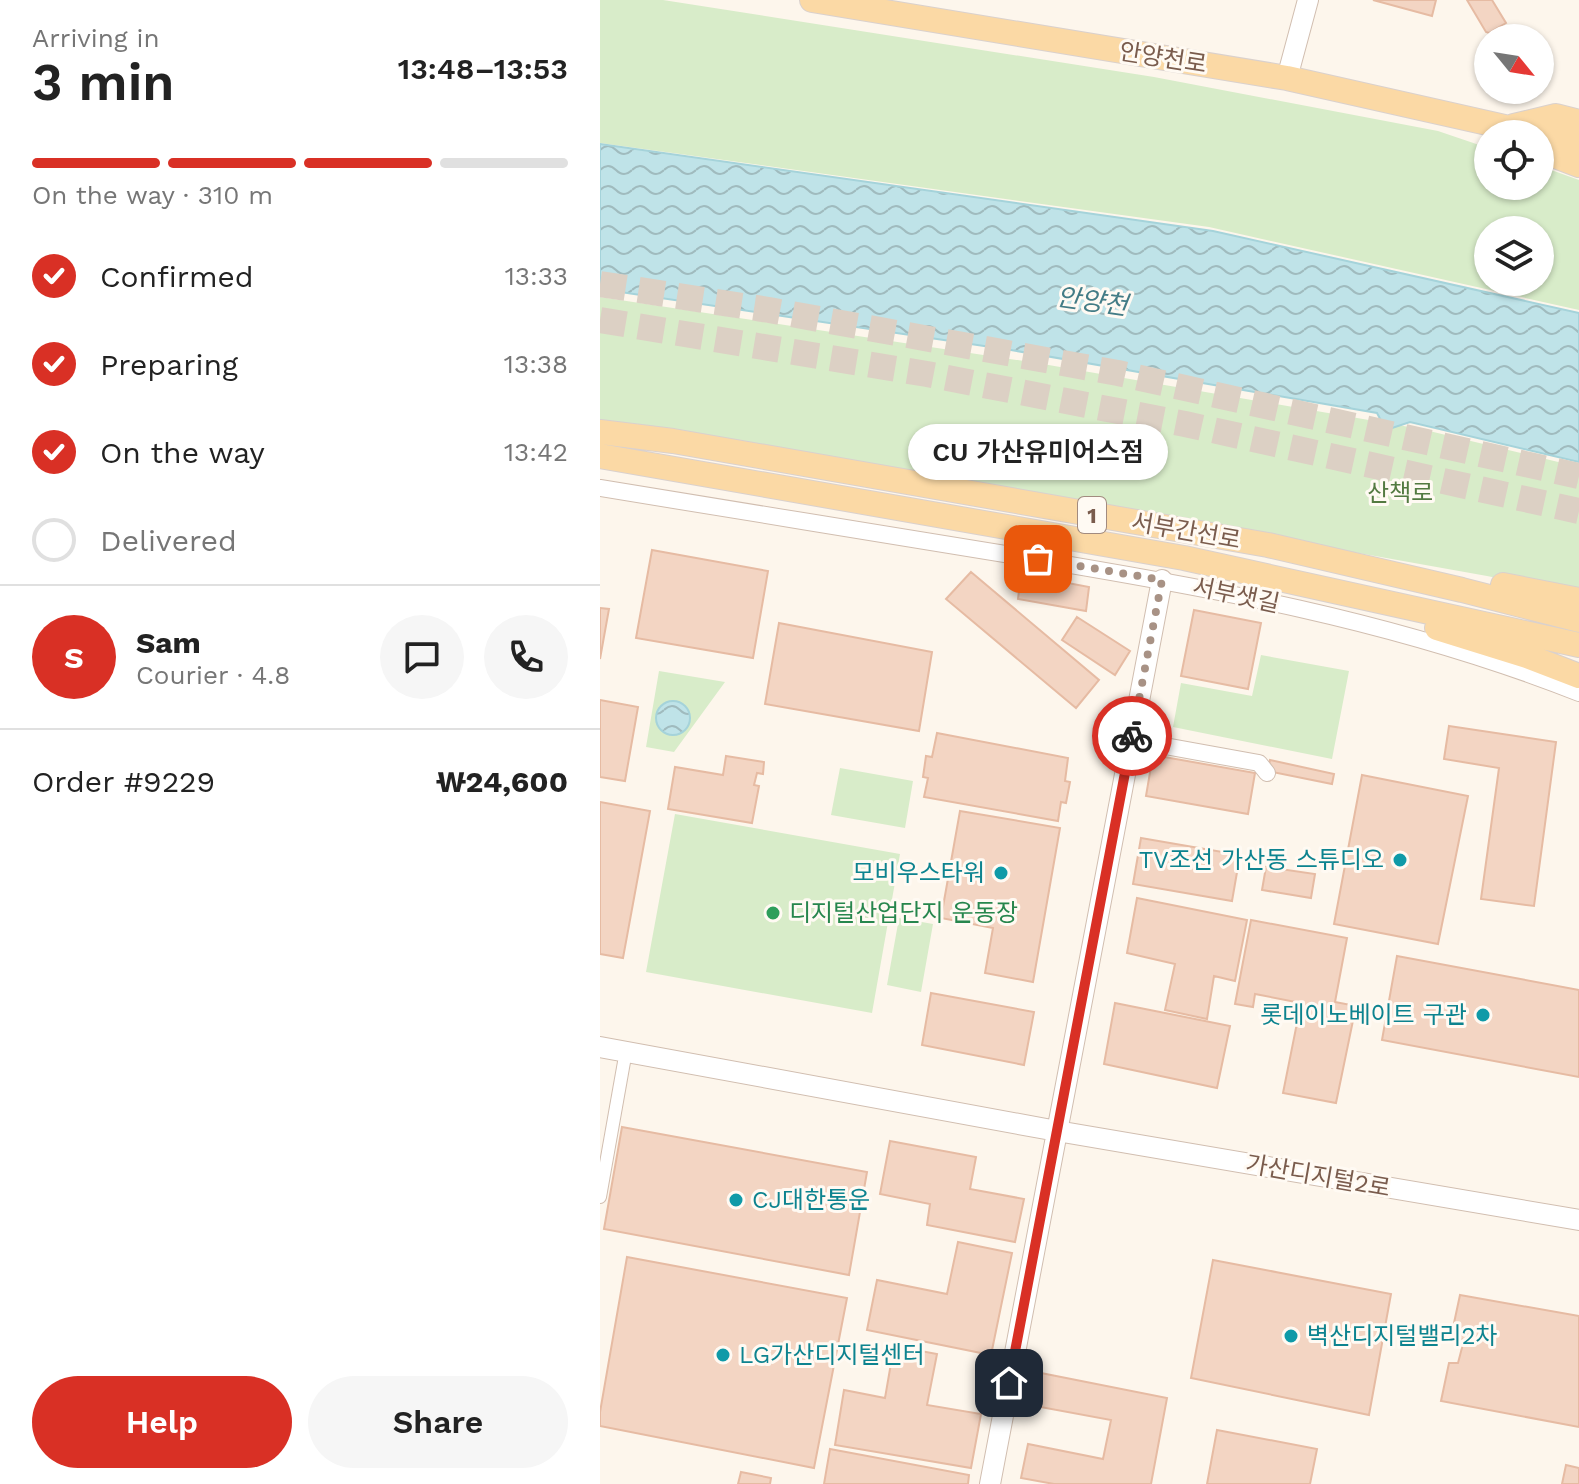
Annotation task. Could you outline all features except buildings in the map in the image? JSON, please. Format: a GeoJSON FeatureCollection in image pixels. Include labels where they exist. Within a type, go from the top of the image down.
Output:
{"type":"FeatureCollection","features":[{"type":"Feature","properties":{"kind":"main road","name":"안양천로"},"geometry":{"type":"LineString","coordinates":[[812,0],[1287,78],[1474,120]]}},
{"type":"Feature","properties":{"kind":"main road"},"geometry":{"type":"LineString","coordinates":[[1545,120],[1556,116],[1579,122]]}},
{"type":"Feature","properties":{"kind":"main road","name":"안양천로"},"geometry":{"type":"LineString","coordinates":[[1554,139],[1579,146]]}},
{"type":"Feature","properties":{"kind":"main road"},"geometry":{"type":"LineString","coordinates":[[1554,155],[1579,165]]}},
{"type":"Feature","properties":{"kind":"main road","name":"서부간선로"},"geometry":{"type":"LineString","coordinates":[[600,432],[673,441],[1268,545],[1579,620]]}},
{"type":"Feature","properties":{"kind":"main road","name":"서부간선로"},"geometry":{"type":"LineString","coordinates":[[600,459],[1184,558],[1579,645]]}},
{"type":"Feature","properties":{"kind":"main road"},"geometry":{"type":"LineString","coordinates":[[1268,545],[1400,565],[1579,600]]}},
{"type":"Feature","properties":{"kind":"main road"},"geometry":{"type":"LineString","coordinates":[[1259,573],[1527,656],[1579,676]]}},
{"type":"Feature","properties":{"kind":"street"},"geometry":{"type":"LineString","coordinates":[[1287,78],[1308,0]]}},
{"type":"Feature","properties":{"kind":"street","name":"서부샛길"},"geometry":{"type":"LineString","coordinates":[[600,488],[1162,580],[1340,616],[1521,670],[1579,693]]}},
{"type":"Feature","properties":{"kind":"street"},"geometry":{"type":"LineString","coordinates":[[990,1484],[1162,580]]}},
{"type":"Feature","properties":{"kind":"street"},"geometry":{"type":"LineString","coordinates":[[1132,740],[1259,763],[1267,773]]}},
{"type":"Feature","properties":{"kind":"street","name":"가산디지털2로"},"geometry":{"type":"LineString","coordinates":[[600,1047],[1057,1131],[1579,1220]]}},
{"type":"Feature","properties":{"kind":"street"},"geometry":{"type":"LineString","coordinates":[[600,1197],[624,1062]]}},
{"type":"Feature","properties":{"kind":"green space"},"geometry":{"type":"Polygon","coordinates":[[[600,0],[663,0],[1154,77],[1438,131],[1474,143],[1474,200],[1554,200],[1554,171],[1579,180],[1579,310],[1517,296],[1554,296],[1554,216],[1474,216],[1474,286],[1209,227],[600,143],[600,0]]]}},
{"type":"Feature","properties":{"kind":"green space","name":"산책로"},"geometry":{"type":"Polygon","coordinates":[[[600,297],[1037,363],[1421,429],[1579,467],[1579,595],[808,455],[600,423],[600,297]]]}},
{"type":"Feature","properties":{"kind":"green space"},"geometry":{"type":"Polygon","coordinates":[[[1261,655],[1349,671],[1332,759],[1173,727],[1181,683],[1252,696],[1261,655]]]}},
{"type":"Feature","properties":{"kind":"green space"},"geometry":{"type":"Polygon","coordinates":[[[659,671],[725,682],[674,752],[646,747],[659,671]]]}},
{"type":"Feature","properties":{"kind":"green space"},"geometry":{"type":"Polygon","coordinates":[[[840,768],[913,781],[905,828],[831,815],[840,768]]]}},
{"type":"Feature","properties":{"kind":"green space","name":"디지털산업단지 운동장"},"geometry":{"type":"Polygon","coordinates":[[[675,814],[900,854],[872,1013],[646,972],[675,814]]]}},
{"type":"Feature","properties":{"kind":"green space"},"geometry":{"type":"Polygon","coordinates":[[[899,918],[933,924],[921,992],[887,985],[899,918]]]}},
{"type":"Feature","properties":{"kind":"water","name":"안양천"},"geometry":{"type":"Polygon","coordinates":[[[600,144],[1213,231],[1474,289],[1474,296],[1503,296],[1579,313],[1579,462],[1410,422],[1386,430],[1377,413],[1011,350],[600,289],[600,144]]]}},
{"type":"Feature","properties":{"kind":"water"},"geometry":{"type":"Polygon","coordinates":[[[673,701],[685,706],[690,718],[685,730],[673,735],[661,730],[656,718],[661,706],[673,701]]]}},
{"type":"Feature","properties":{"kind":"tunnel"},"geometry":{"type":"LineString","coordinates":[[600,284],[769,310],[1118,373],[1579,476]]}},
{"type":"Feature","properties":{"kind":"tunnel"},"geometry":{"type":"LineString","coordinates":[[600,320],[927,374],[1185,424],[1579,511]]}},
{"type":"Feature","properties":{"kind":"way so far"},"geometry":{"type":"LineString","coordinates":[[1038,559],[1162,580],[1132,736]]}},
{"type":"Feature","properties":{"kind":"place","name":"CU 가산유미어스점"},"geometry":{"type":"Point","coordinates":[1038,559]}},
{"type":"Feature","properties":{"kind":"place","name":"TV조선 가산동 스튜디오"},"geometry":{"type":"Point","coordinates":[1400,860]}},
{"type":"Feature","properties":{"kind":"place","name":"모비우스타워"},"geometry":{"type":"Point","coordinates":[1001,873]}},
{"type":"Feature","properties":{"kind":"place","name":"디지털산업단지 운동장"},"geometry":{"type":"Point","coordinates":[773,913]}},
{"type":"Feature","properties":{"kind":"place","name":"롯데이노베이트 구관"},"geometry":{"type":"Point","coordinates":[1483,1015]}},
{"type":"Feature","properties":{"kind":"place","name":"CJ대한통운"},"geometry":{"type":"Point","coordinates":[736,1200]}},
{"type":"Feature","properties":{"kind":"place","name":"벽산디지털밸리2차"},"geometry":{"type":"Point","coordinates":[1291,1336]}},
{"type":"Feature","properties":{"kind":"place","name":"LG가산디지털센터"},"geometry":{"type":"Point","coordinates":[723,1355]}},
{"type":"Feature","properties":{"kind":"route"},"geometry":{"type":"LineString","coordinates":[[1009,1383],[1132,736]]}}]}
